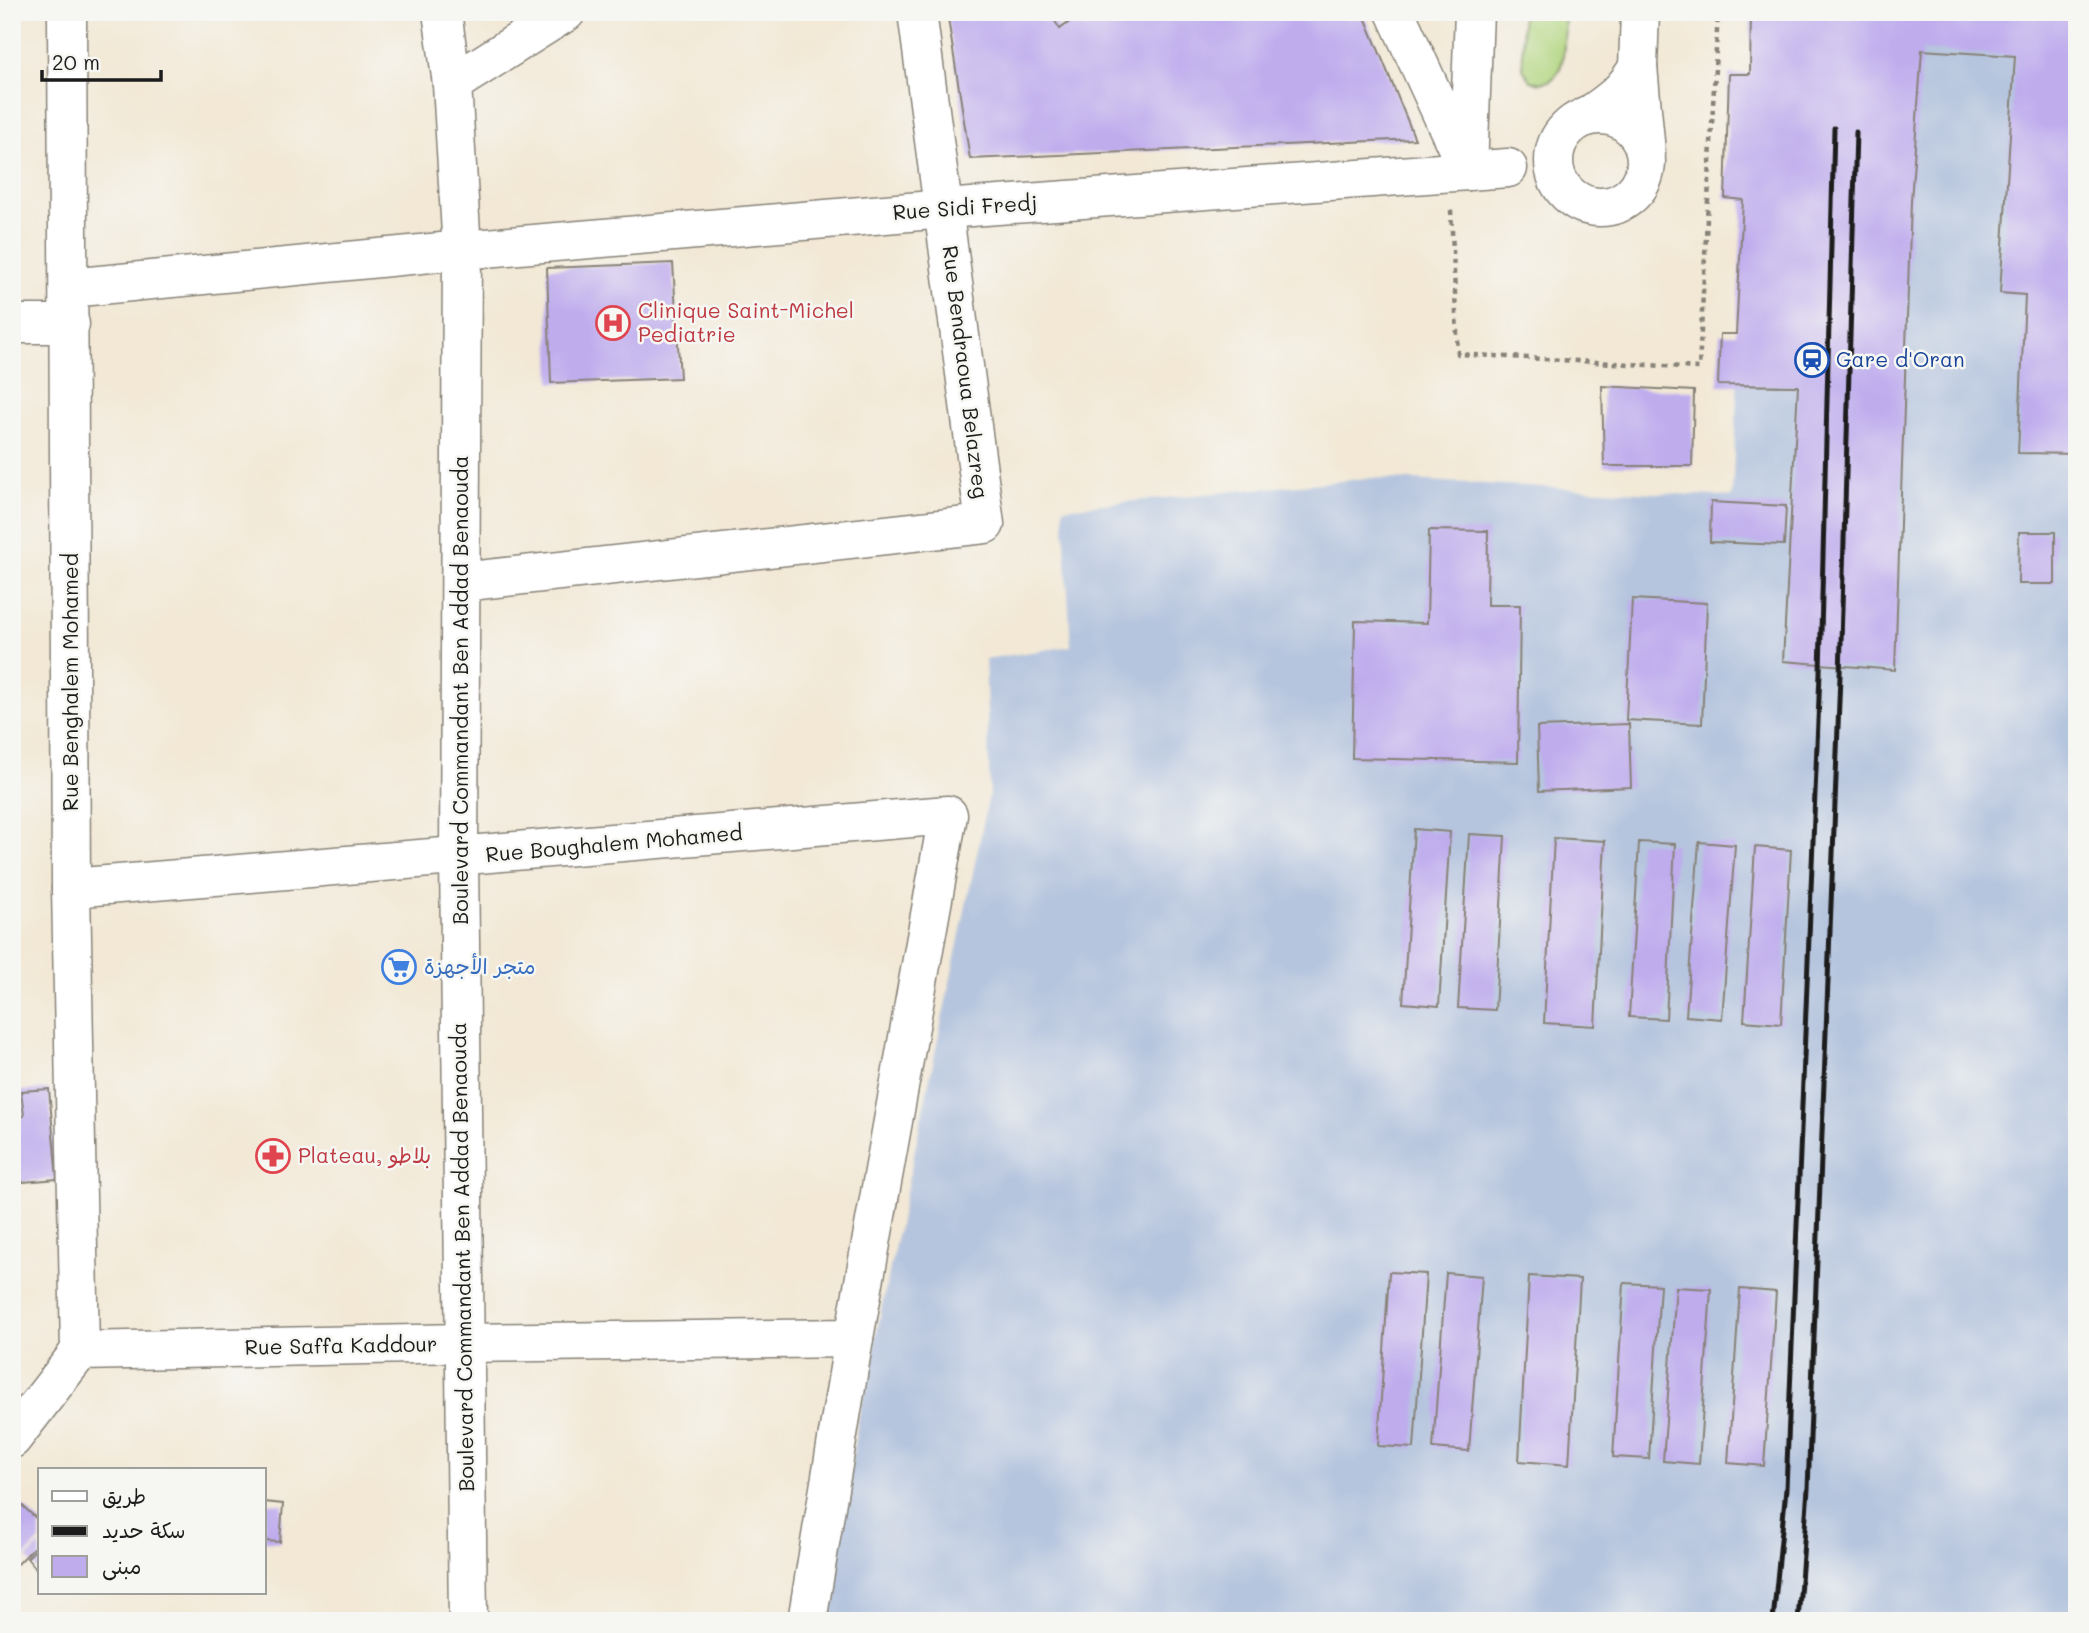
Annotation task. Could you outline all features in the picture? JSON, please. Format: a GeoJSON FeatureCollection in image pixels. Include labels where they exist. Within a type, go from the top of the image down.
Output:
{"type":"FeatureCollection","features":[{"type":"Feature","properties":{"kind":"street","name":"Rue Benghalem Mohamed"},"geometry":{"type":"LineString","coordinates":[[67,12],[71,888],[80,1351]]}},
{"type":"Feature","properties":{"kind":"street","name":"Boulevard Commandant Ben Addad Benaouda"},"geometry":{"type":"LineString","coordinates":[[442,12],[452,84],[462,250],[459,857],[468,1621]]}},
{"type":"Feature","properties":{"kind":"street"},"geometry":{"type":"LineString","coordinates":[[452,84],[566,12]]}},
{"type":"Feature","properties":{"kind":"street","name":"Rue Bendraoua Belazreg"},"geometry":{"type":"LineString","coordinates":[[461,582],[985,524],[917,12]]}},
{"type":"Feature","properties":{"kind":"street"},"geometry":{"type":"LineString","coordinates":[[1395,12],[1468,171]]}},
{"type":"Feature","properties":{"kind":"street"},"geometry":{"type":"LineString","coordinates":[[1468,171],[1474,12]]}},
{"type":"Feature","properties":{"kind":"street"},"geometry":{"type":"LineString","coordinates":[[1638,67],[1627,86],[1587,117],[1574,123],[1563,134],[1558,164],[1573,199],[1587,206],[1601,208],[1617,205],[1631,197],[1641,184],[1646,169],[1638,67],[1640,12]]}},
{"type":"Feature","properties":{"kind":"street"},"geometry":{"type":"LineString","coordinates":[[1587,117],[1601,115],[1616,118],[1631,126],[1641,138],[1646,154]]}},
{"type":"Feature","properties":{"kind":"street","name":"Rue Sidi Fredj"},"geometry":{"type":"LineString","coordinates":[[12,324],[70,306],[462,250],[944,209],[1508,168],[1536,159],[1558,164]]}},
{"type":"Feature","properties":{"kind":"street","name":"Rue Boughalem Mohamed"},"geometry":{"type":"LineString","coordinates":[[71,888],[947,815],[854,1338]]}},
{"type":"Feature","properties":{"kind":"street"},"geometry":{"type":"LineString","coordinates":[[807,1621],[854,1338]]}},
{"type":"Feature","properties":{"kind":"street","name":"Rue Saffa Kaddour"},"geometry":{"type":"LineString","coordinates":[[80,1351],[854,1338]]}},
{"type":"Feature","properties":{"kind":"street"},"geometry":{"type":"LineString","coordinates":[[12,1439],[80,1351]]}},
{"type":"Feature","properties":{"kind":"path"},"geometry":{"type":"LineString","coordinates":[[1468,171],[1451,204],[1458,354],[1699,368],[1718,12]]}},
{"type":"Feature","properties":{"kind":"shaded area","name":"Gare d'Oran"},"geometry":{"type":"Polygon","coordinates":[[[1756,12],[2077,12],[2077,1621],[826,1621],[858,1421],[990,791],[985,659],[1071,646],[1063,508],[1372,478],[1732,497],[1756,12]]]}},
{"type":"Feature","properties":{"kind":"green space"},"geometry":{"type":"Polygon","coordinates":[[[1522,12],[1565,12],[1562,61],[1553,79],[1544,82],[1531,81],[1523,69],[1522,12]]]}},
{"type":"Feature","properties":{"kind":"building"},"geometry":{"type":"Polygon","coordinates":[[[947,12],[1011,12],[1011,18],[1021,12],[1049,12],[1060,29],[1083,12],[1363,12],[1415,139],[970,159],[947,12]]]}},
{"type":"Feature","properties":{"kind":"building","name":"Gare d'Oran"},"geometry":{"type":"Polygon","coordinates":[[[1751,12],[2077,12],[2077,454],[2018,453],[2025,295],[2000,293],[2015,56],[1922,50],[1911,201],[1895,670],[1783,661],[1798,386],[1718,385],[1720,334],[1736,334],[1743,200],[1725,198],[1729,74],[1750,74],[1751,12]]]}},
{"type":"Feature","properties":{"kind":"building"},"geometry":{"type":"Polygon","coordinates":[[[673,263],[680,378],[551,383],[547,268],[673,263]]]}},
{"type":"Feature","properties":{"kind":"building"},"geometry":{"type":"Polygon","coordinates":[[[1602,386],[1694,391],[1692,466],[1604,466],[1602,386]]]}},
{"type":"Feature","properties":{"kind":"building"},"geometry":{"type":"Polygon","coordinates":[[[1711,502],[1786,506],[1784,545],[1710,542],[1711,502]]]}},
{"type":"Feature","properties":{"kind":"building"},"geometry":{"type":"Polygon","coordinates":[[[1429,530],[1488,531],[1487,605],[1520,605],[1518,762],[1352,758],[1355,621],[1427,623],[1429,530]]]}},
{"type":"Feature","properties":{"kind":"building"},"geometry":{"type":"Polygon","coordinates":[[[2019,532],[2055,532],[2055,584],[2018,584],[2019,532]]]}},
{"type":"Feature","properties":{"kind":"building"},"geometry":{"type":"Polygon","coordinates":[[[1632,599],[1707,603],[1702,724],[1626,720],[1632,599]]]}},
{"type":"Feature","properties":{"kind":"building"},"geometry":{"type":"Polygon","coordinates":[[[1629,724],[1631,787],[1539,791],[1537,727],[1629,724]]]}},
{"type":"Feature","properties":{"kind":"building"},"geometry":{"type":"Polygon","coordinates":[[[1414,829],[1450,832],[1439,1006],[1403,1003],[1414,829]]]}},
{"type":"Feature","properties":{"kind":"building"},"geometry":{"type":"Polygon","coordinates":[[[1469,834],[1505,836],[1495,1010],[1458,1008],[1469,834]]]}},
{"type":"Feature","properties":{"kind":"building"},"geometry":{"type":"Polygon","coordinates":[[[1554,838],[1605,841],[1595,1026],[1544,1023],[1554,838]]]}},
{"type":"Feature","properties":{"kind":"building"},"geometry":{"type":"Polygon","coordinates":[[[1639,842],[1675,844],[1666,1019],[1629,1017],[1639,842]]]}},
{"type":"Feature","properties":{"kind":"building"},"geometry":{"type":"Polygon","coordinates":[[[1699,842],[1735,845],[1722,1019],[1686,1016],[1699,842]]]}},
{"type":"Feature","properties":{"kind":"building"},"geometry":{"type":"Polygon","coordinates":[[[1755,847],[1791,850],[1781,1024],[1744,1021],[1755,847]]]}},
{"type":"Feature","properties":{"kind":"building"},"geometry":{"type":"Polygon","coordinates":[[[49,1089],[57,1179],[12,1183],[12,1118],[24,1116],[21,1091],[49,1089]]]}},
{"type":"Feature","properties":{"kind":"building"},"geometry":{"type":"Polygon","coordinates":[[[1389,1272],[1426,1274],[1414,1448],[1378,1446],[1389,1272]]]}},
{"type":"Feature","properties":{"kind":"building"},"geometry":{"type":"Polygon","coordinates":[[[1446,1273],[1482,1276],[1469,1451],[1433,1448],[1446,1273]]]}},
{"type":"Feature","properties":{"kind":"building"},"geometry":{"type":"Polygon","coordinates":[[[1529,1276],[1580,1279],[1569,1465],[1519,1461],[1529,1276]]]}},
{"type":"Feature","properties":{"kind":"building"},"geometry":{"type":"Polygon","coordinates":[[[1624,1283],[1660,1285],[1649,1459],[1613,1457],[1624,1283]]]}},
{"type":"Feature","properties":{"kind":"building"},"geometry":{"type":"Polygon","coordinates":[[[1676,1287],[1711,1289],[1699,1464],[1663,1461],[1676,1287]]]}},
{"type":"Feature","properties":{"kind":"building"},"geometry":{"type":"Polygon","coordinates":[[[1740,1289],[1776,1292],[1764,1466],[1728,1463],[1740,1289]]]}},
{"type":"Feature","properties":{"kind":"building"},"geometry":{"type":"Polygon","coordinates":[[[12,1496],[38,1520],[38,1543],[18,1564],[12,1559],[12,1496]]]}},
{"type":"Feature","properties":{"kind":"building"},"geometry":{"type":"Polygon","coordinates":[[[266,1502],[283,1504],[280,1542],[266,1541],[266,1502]]]}},
{"type":"Feature","properties":{"kind":"building"},"geometry":{"type":"Polygon","coordinates":[[[38,1547],[38,1571],[27,1558],[38,1547]]]}},
{"type":"Feature","properties":{"kind":"railway"},"geometry":{"type":"LineString","coordinates":[[1773,1621],[1786,1489],[1820,673],[1834,128]]}},
{"type":"Feature","properties":{"kind":"railway"},"geometry":{"type":"LineString","coordinates":[[1798,1621],[1808,1489],[1840,676],[1856,132]]}},
{"type":"Feature","properties":{"kind":"place","name":"Clinique Saint-Michel Pediatrie"},"geometry":{"type":"Point","coordinates":[613,323]}},
{"type":"Feature","properties":{"kind":"place","name":"Gare d'Oran"},"geometry":{"type":"Point","coordinates":[1812,360]}},
{"type":"Feature","properties":{"kind":"place","name":"متجر الأجهزة"},"geometry":{"type":"Point","coordinates":[399,967]}},
{"type":"Feature","properties":{"kind":"place","name":"Plateau, بلاطو"},"geometry":{"type":"Point","coordinates":[273,1156]}}]}
